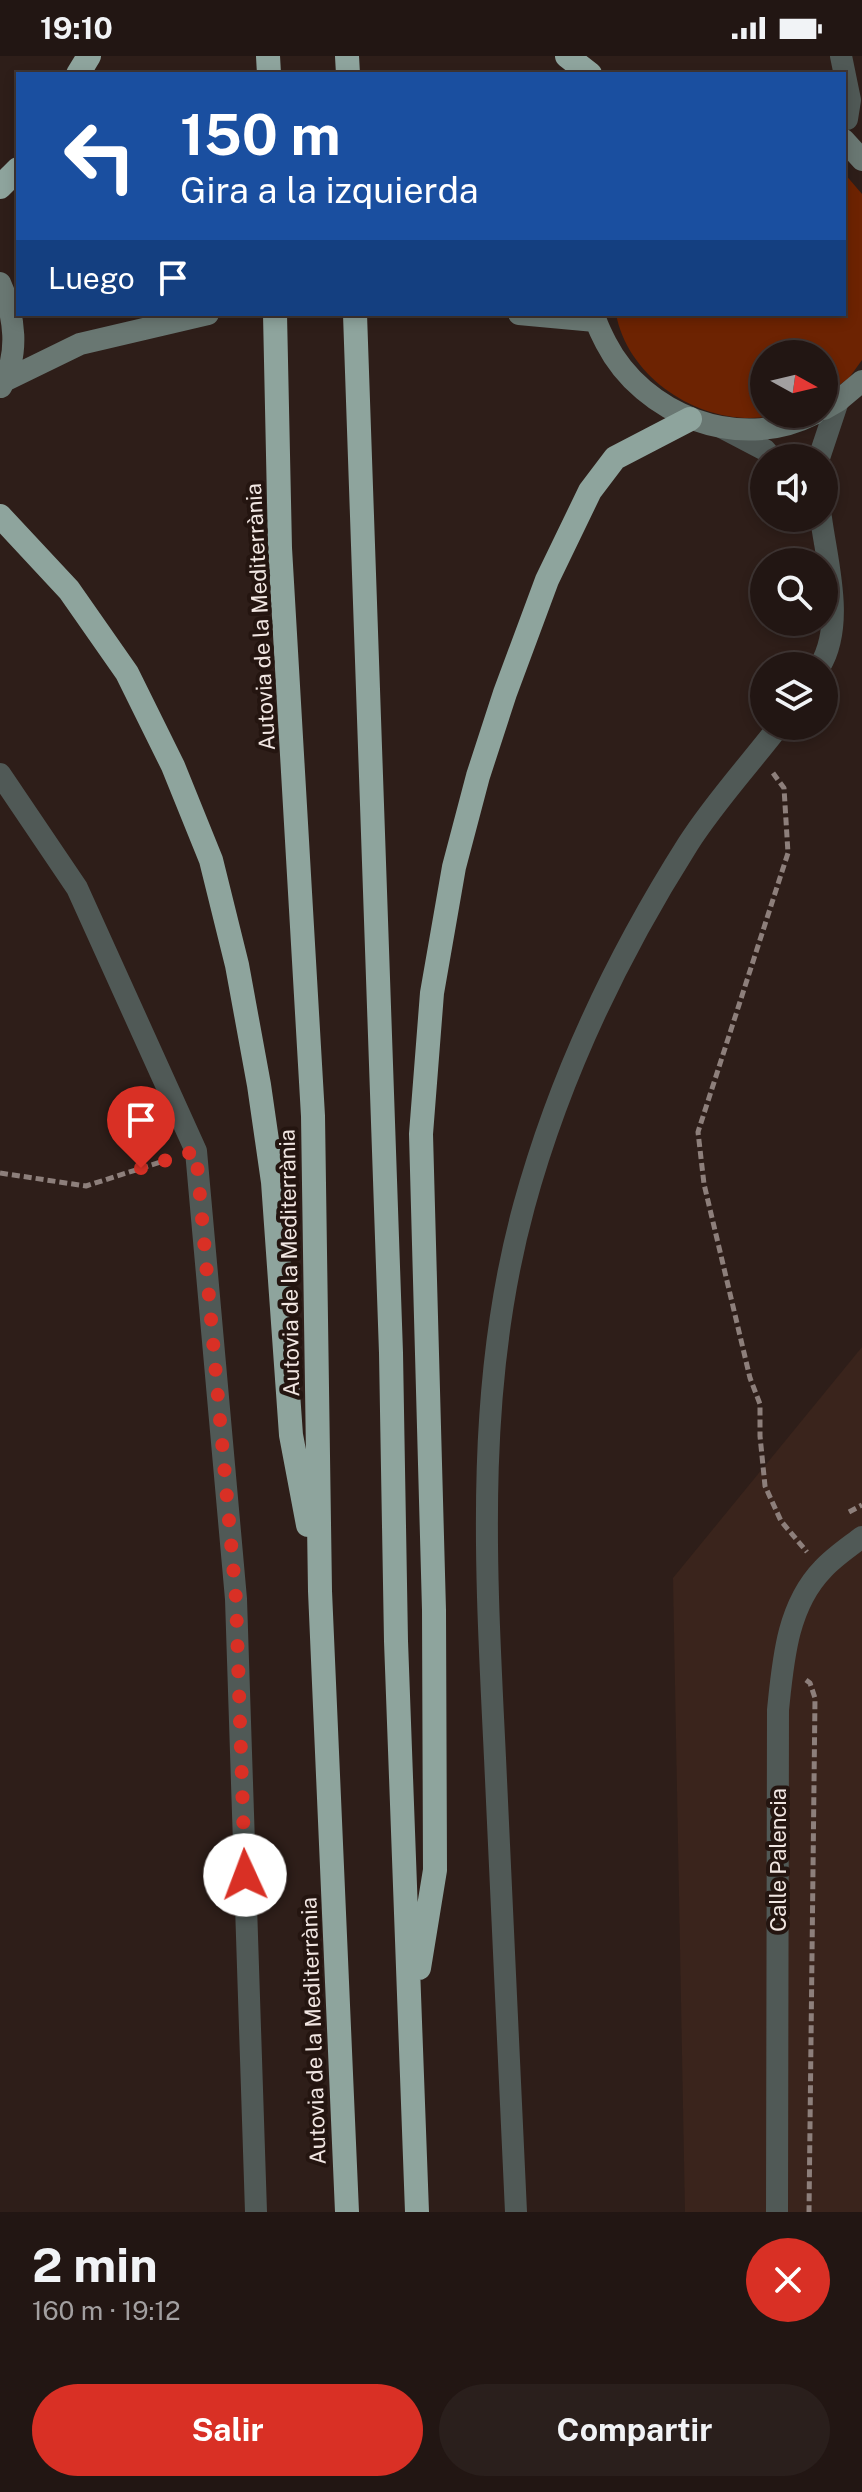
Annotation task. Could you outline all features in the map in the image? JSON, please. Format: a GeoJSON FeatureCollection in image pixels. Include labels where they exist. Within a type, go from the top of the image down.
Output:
{"type":"FeatureCollection","features":[{"type":"Feature","properties":{"kind":"highway"},"geometry":{"type":"LineString","coordinates":[[567,56],[587,72]]}},
{"type":"Feature","properties":{"kind":"highway"},"geometry":{"type":"LineString","coordinates":[[0,187],[16,171]]}},
{"type":"Feature","properties":{"kind":"highway","name":"Autovia de la Mediterrània"},"geometry":{"type":"LineString","coordinates":[[275,316],[280,548],[313,1116],[320,1591],[347,2212]]}},
{"type":"Feature","properties":{"kind":"highway"},"geometry":{"type":"LineString","coordinates":[[355,316],[417,2212]]}},
{"type":"Feature","properties":{"kind":"highway"},"geometry":{"type":"LineString","coordinates":[[410,2022],[435,1870],[434,1610],[421,1134],[432,993],[454,867],[478,776],[505,693],[547,580],[590,491],[615,458],[690,419]]}},
{"type":"Feature","properties":{"kind":"highway"},"geometry":{"type":"LineString","coordinates":[[0,516],[69,590],[127,673],[173,766],[211,860],[237,965],[259,1085],[273,1182],[291,1435],[320,1591]]}},
{"type":"Feature","properties":{"kind":"main road"},"geometry":{"type":"LineString","coordinates":[[849,124],[862,160]]}},
{"type":"Feature","properties":{"kind":"main road"},"geometry":{"type":"LineString","coordinates":[[0,283],[10,305],[14,343],[2,384]]}},
{"type":"Feature","properties":{"kind":"main road"},"geometry":{"type":"LineString","coordinates":[[2,384],[80,344],[199,316]]}},
{"type":"Feature","properties":{"kind":"main road"},"geometry":{"type":"LineString","coordinates":[[557,316],[595,318],[617,363],[649,397],[690,419],[723,428],[767,428]]}},
{"type":"Feature","properties":{"kind":"main road"},"geometry":{"type":"LineString","coordinates":[[838,400],[862,381]]}},
{"type":"Feature","properties":{"kind":"street"},"geometry":{"type":"LineString","coordinates":[[846,80],[850,100],[849,124]]}},
{"type":"Feature","properties":{"kind":"street"},"geometry":{"type":"LineString","coordinates":[[723,428],[754,444]]}},
{"type":"Feature","properties":{"kind":"street"},"geometry":{"type":"LineString","coordinates":[[818,532],[825,545]]}},
{"type":"Feature","properties":{"kind":"street"},"geometry":{"type":"LineString","coordinates":[[823,532],[832,581],[832,621],[826,652]]}},
{"type":"Feature","properties":{"kind":"street"},"geometry":{"type":"LineString","coordinates":[[516,2212],[486,1569],[487,1443],[495,1353],[508,1274],[524,1205],[564,1086],[622,955],[690,840],[768,740]]}},
{"type":"Feature","properties":{"kind":"street"},"geometry":{"type":"LineString","coordinates":[[0,774],[77,888],[196,1151],[236,1599],[256,2212]]}},
{"type":"Feature","properties":{"kind":"street","name":"Calle Palencia"},"geometry":{"type":"LineString","coordinates":[[777,2212],[778,1710],[783,1660],[797,1607],[822,1570],[862,1537]]}},
{"type":"Feature","properties":{"kind":"path"},"geometry":{"type":"LineString","coordinates":[[757,753],[784,788],[788,853],[698,1132],[704,1184],[750,1378],[760,1404],[765,1486],[781,1521],[822,1570]]}},
{"type":"Feature","properties":{"kind":"path"},"geometry":{"type":"LineString","coordinates":[[0,1173],[86,1186],[196,1151]]}},
{"type":"Feature","properties":{"kind":"shaded area"},"geometry":{"type":"Polygon","coordinates":[[[846,175],[862,194],[862,360],[849,378],[838,386],[838,340],[750,340],[750,418],[728,416],[702,409],[678,397],[656,381],[638,362],[624,339],[617,316],[846,316],[846,175]]]}},
{"type":"Feature","properties":{"kind":"shaded area"},"geometry":{"type":"Polygon","coordinates":[[[862,1347],[862,2212],[685,2212],[673,1578],[862,1347]]]}},
{"type":"Feature","properties":{"kind":"route"},"geometry":{"type":"LineString","coordinates":[[141,1168],[196,1151],[236,1599],[245,1875]]}}]}
